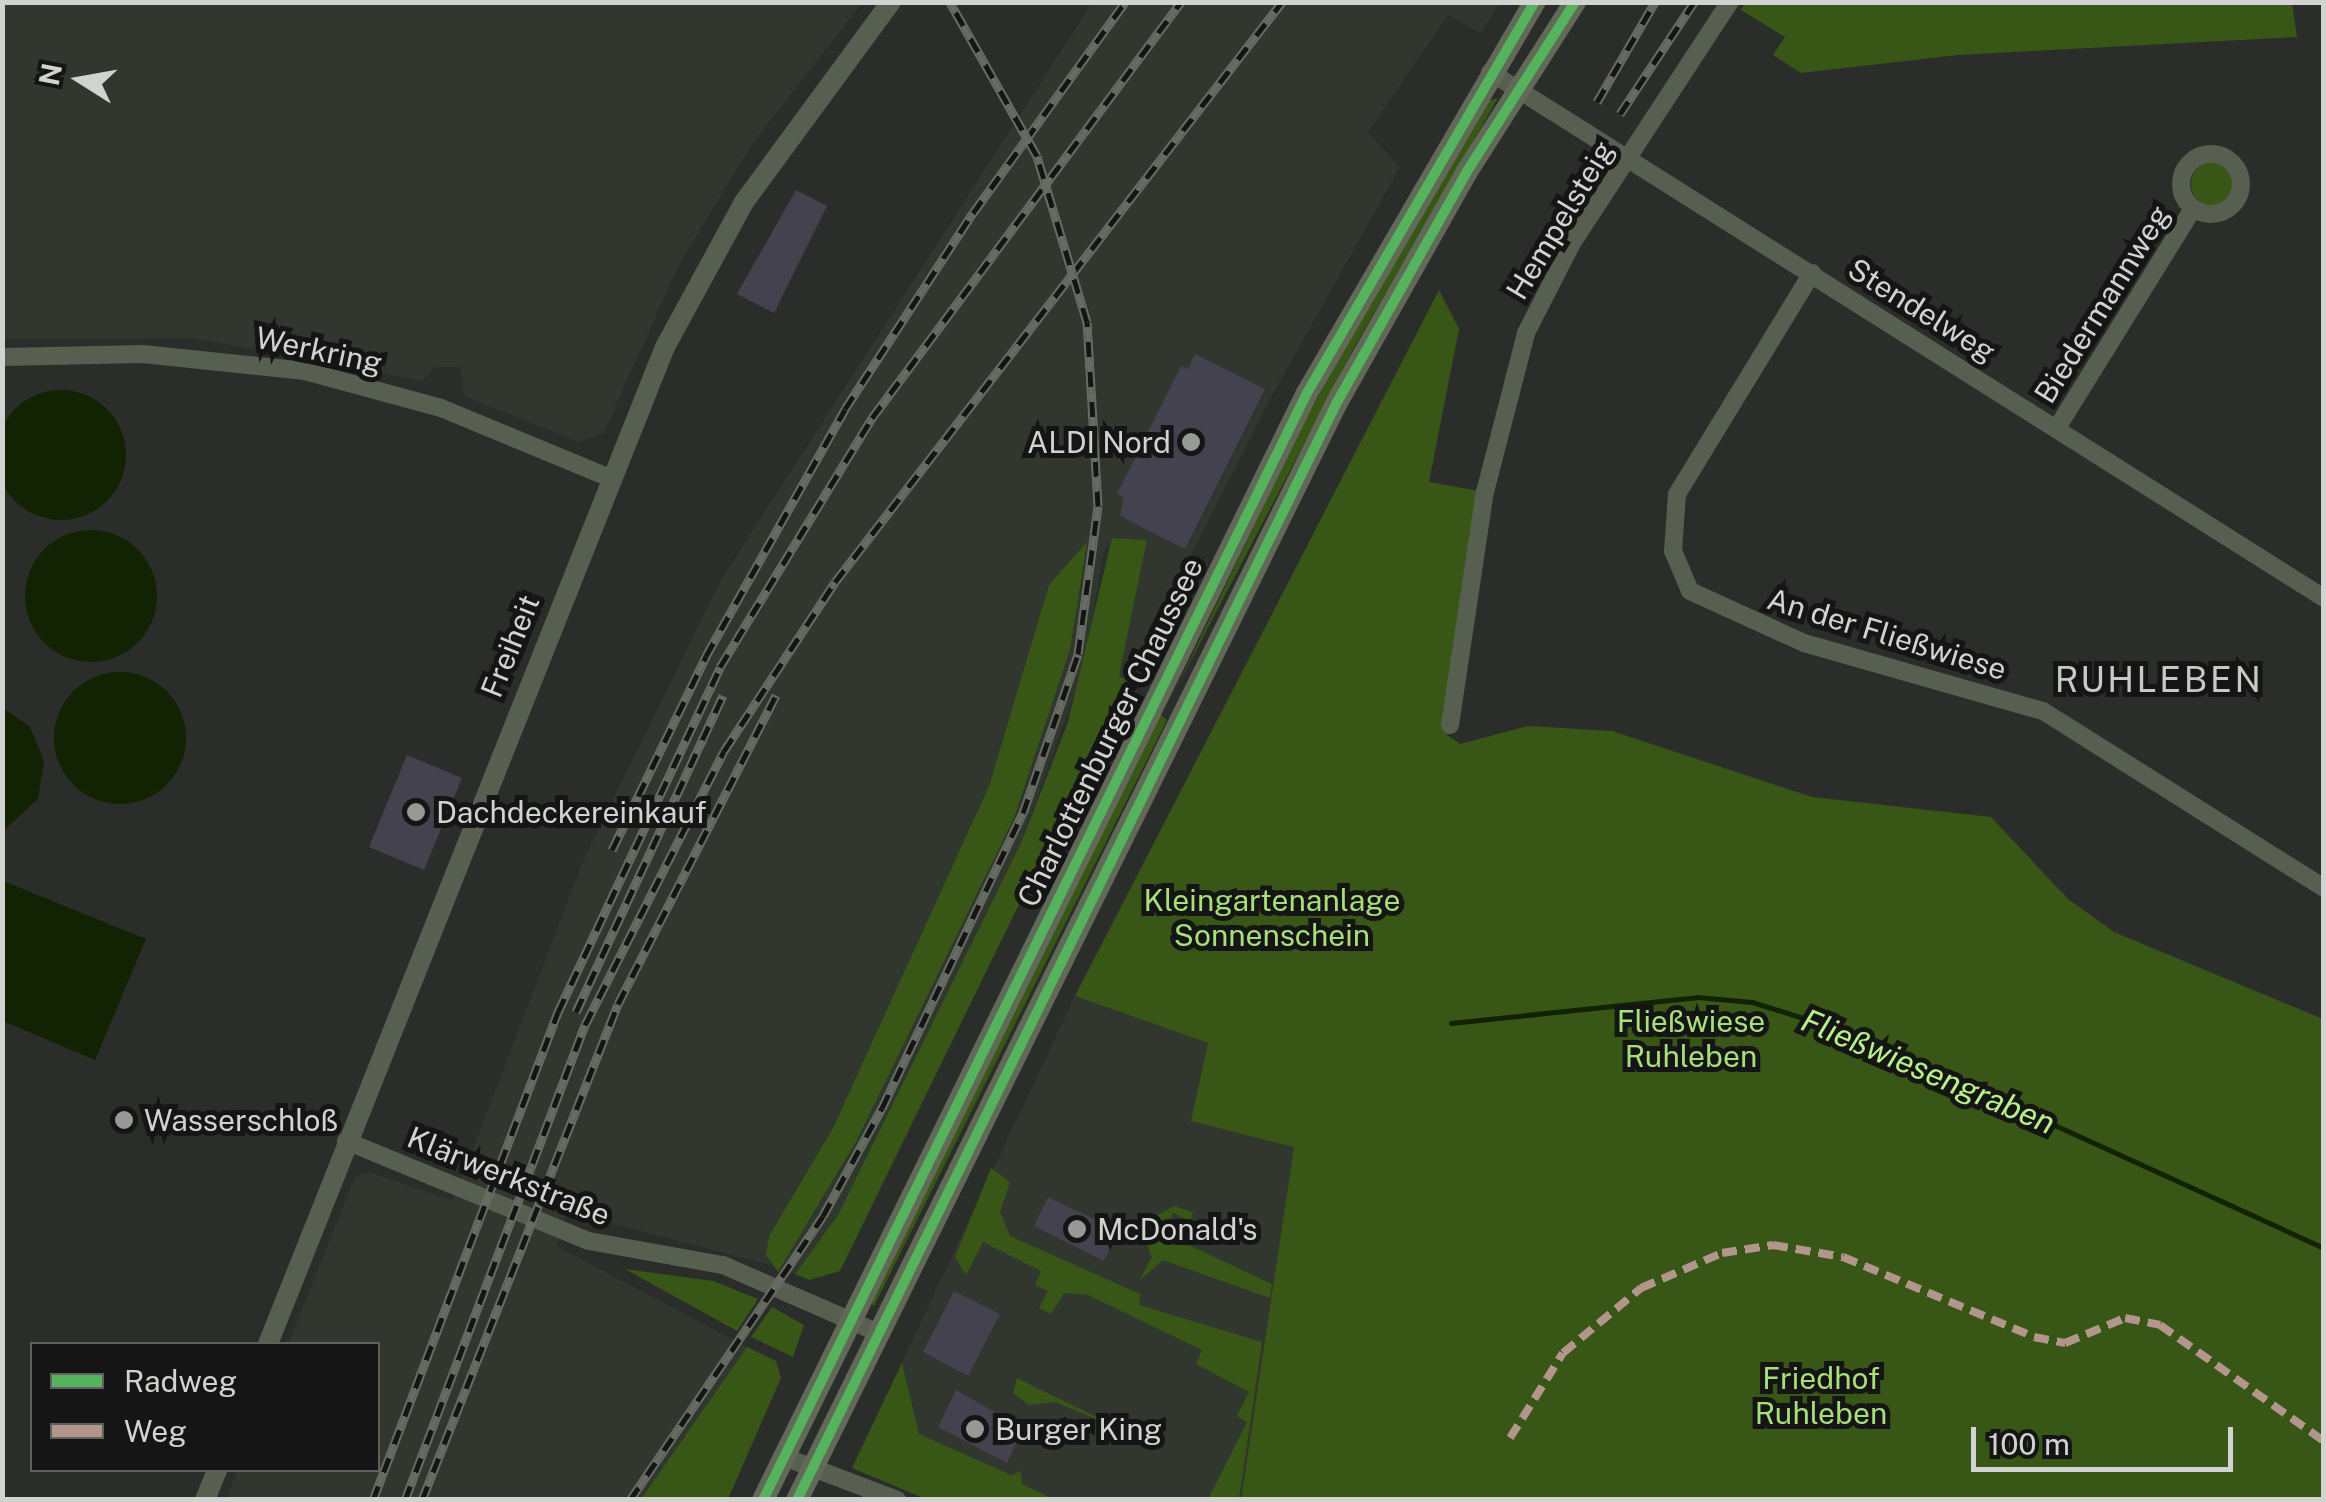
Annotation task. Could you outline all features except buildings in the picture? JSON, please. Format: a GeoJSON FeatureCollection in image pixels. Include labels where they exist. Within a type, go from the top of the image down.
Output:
{"type":"FeatureCollection","features":[{"type":"Feature","properties":{"kind":"main road","name":"Charlottenburger Chaussee"},"geometry":{"type":"LineString","coordinates":[[763,1500],[848,1319],[1307,393],[1534,2]]}},
{"type":"Feature","properties":{"kind":"main road","name":"Charlottenburger Chaussee"},"geometry":{"type":"LineString","coordinates":[[797,1500],[1304,464],[1520,88],[1576,2]]}},
{"type":"Feature","properties":{"kind":"street","name":"Hempelsteig"},"geometry":{"type":"LineString","coordinates":[[1450,726],[1509,383],[1553,276],[1730,2]]}},
{"type":"Feature","properties":{"kind":"street","name":"Freiheit"},"geometry":{"type":"LineString","coordinates":[[269,1342],[610,478],[712,253],[888,7]]}},
{"type":"Feature","properties":{"kind":"street","name":"Stendelweg"},"geometry":{"type":"LineString","coordinates":[[1490,72],[1630,156],[2324,598]]}},
{"type":"Feature","properties":{"kind":"street","name":"Biedermannweg"},"geometry":{"type":"LineString","coordinates":[[2057,428],[2193,209]]}},
{"type":"Feature","properties":{"kind":"street","name":"An der Fließwiese"},"geometry":{"type":"LineString","coordinates":[[1812,273],[1677,494],[1673,551],[1690,591],[1804,643],[2042,712],[2324,888]]}},
{"type":"Feature","properties":{"kind":"street","name":"Werkring"},"geometry":{"type":"LineString","coordinates":[[2,357],[143,354],[305,371],[442,408],[610,478]]}},
{"type":"Feature","properties":{"kind":"street","name":"Klärwerkstraße"},"geometry":{"type":"LineString","coordinates":[[346,1141],[589,1241],[723,1265],[879,1333]]}},
{"type":"Feature","properties":{"kind":"street"},"geometry":{"type":"LineString","coordinates":[[784,1457],[897,1500]]}},
{"type":"Feature","properties":{"kind":"street"},"geometry":{"type":"LineString","coordinates":[[206,1500],[217,1472]]}},
{"type":"Feature","properties":{"kind":"shaded area"},"geometry":{"type":"Polygon","coordinates":[[[2,3],[862,3],[752,144],[678,266],[604,432],[579,442],[464,396],[461,367],[434,367],[423,381],[193,338],[3,339],[2,3]]]}},
{"type":"Feature","properties":{"kind":"shaded area"},"geometry":{"type":"Polygon","coordinates":[[[1092,3],[1500,3],[1480,33],[1448,15],[1368,132],[1400,167],[1269,401],[1128,681],[1119,676],[1147,541],[1113,538],[1104,552],[1082,673],[1021,843],[838,1215],[795,1274],[778,1272],[857,1140],[1014,818],[1070,650],[1086,544],[1049,585],[989,786],[833,1128],[769,1236],[771,1265],[568,1212],[556,1246],[747,1347],[641,1499],[226,1500],[237,1472],[380,1472],[380,1342],[289,1342],[355,1177],[369,1172],[453,1201],[584,859],[721,580],[1092,3]]]}},
{"type":"Feature","properties":{"kind":"shaded area"},"geometry":{"type":"Polygon","coordinates":[[[48,391],[74,391],[97,401],[115,419],[125,442],[125,468],[115,491],[97,509],[74,519],[48,519],[25,509],[7,491],[-1,474],[-1,436],[7,419],[25,401],[48,391]]]}},
{"type":"Feature","properties":{"kind":"shaded area"},"geometry":{"type":"Polygon","coordinates":[[[91,530],[116,535],[138,549],[152,571],[157,596],[152,621],[138,643],[116,657],[91,662],[66,657],[44,643],[30,621],[25,596],[30,571],[44,549],[66,535],[91,530]]]}},
{"type":"Feature","properties":{"kind":"shaded area"},"geometry":{"type":"Polygon","coordinates":[[[120,672],[145,677],[167,691],[181,713],[186,738],[181,763],[167,785],[145,799],[120,804],[95,799],[73,785],[59,763],[54,738],[59,713],[73,691],[95,677],[120,672]]]}},
{"type":"Feature","properties":{"kind":"shaded area"},"geometry":{"type":"Polygon","coordinates":[[[3,708],[30,727],[44,761],[38,799],[3,831],[3,708]]]}},
{"type":"Feature","properties":{"kind":"shaded area"},"geometry":{"type":"Polygon","coordinates":[[[3,881],[146,939],[95,1060],[3,1021],[3,881]]]}},
{"type":"Feature","properties":{"kind":"shaded area"},"geometry":{"type":"Polygon","coordinates":[[[1075,996],[1208,1043],[1294,1147],[1241,1499],[926,1499],[852,1468],[1075,996]]]}},
{"type":"Feature","properties":{"kind":"green space"},"geometry":{"type":"Polygon","coordinates":[[[1745,3],[2292,3],[2297,37],[1958,55],[1801,73],[1773,55],[1785,37],[1741,10],[1745,3]]]}},
{"type":"Feature","properties":{"kind":"green space"},"geometry":{"type":"Polygon","coordinates":[[[1498,98],[1355,346],[1175,691],[1304,422],[1392,262],[1488,101],[1498,98]]]}},
{"type":"Feature","properties":{"kind":"green space"},"geometry":{"type":"Polygon","coordinates":[[[2213,162],[2229,168],[2235,184],[2229,200],[2213,206],[2197,200],[2191,184],[2197,168],[2213,162]]]}},
{"type":"Feature","properties":{"kind":"green space"},"geometry":{"type":"Polygon","coordinates":[[[1439,290],[1459,329],[1429,482],[1485,492],[1447,735],[1460,744],[1528,726],[1612,731],[1812,797],[1991,817],[2068,899],[2114,932],[2323,1019],[2323,1499],[1241,1499],[1294,1147],[1191,1121],[1208,1043],[1075,996],[1439,290]]]}},
{"type":"Feature","properties":{"kind":"green space"},"geometry":{"type":"Polygon","coordinates":[[[1112,538],[1147,540],[1119,676],[1128,681],[840,1271],[809,1280],[795,1274],[838,1215],[1021,843],[1068,722],[1112,538]]]}},
{"type":"Feature","properties":{"kind":"green space"},"geometry":{"type":"Polygon","coordinates":[[[1087,542],[1070,650],[1014,818],[857,1140],[778,1272],[766,1255],[769,1236],[833,1128],[989,786],[1049,585],[1087,542]]]}},
{"type":"Feature","properties":{"kind":"green space"},"geometry":{"type":"Polygon","coordinates":[[[1160,714],[1167,720],[874,1306],[871,1304],[1160,714]]]}},
{"type":"Feature","properties":{"kind":"green space"},"geometry":{"type":"Polygon","coordinates":[[[991,1168],[1010,1182],[1000,1212],[1010,1236],[1140,1294],[1139,1305],[1262,1342],[1239,1499],[1208,1499],[1247,1422],[1237,1416],[1249,1392],[1196,1364],[1202,1350],[1088,1295],[1064,1293],[1051,1314],[1039,1308],[1048,1291],[1035,1285],[1041,1271],[983,1242],[966,1275],[955,1257],[991,1168]]]}},
{"type":"Feature","properties":{"kind":"green space"},"geometry":{"type":"Polygon","coordinates":[[[1174,1206],[1193,1212],[1190,1221],[1173,1213],[1163,1233],[1272,1284],[1270,1298],[1163,1260],[1139,1281],[1152,1257],[1139,1225],[1174,1206]]]}},
{"type":"Feature","properties":{"kind":"green space"},"geometry":{"type":"Polygon","coordinates":[[[625,1269],[713,1281],[758,1299],[737,1331],[625,1269]]]}},
{"type":"Feature","properties":{"kind":"green space"},"geometry":{"type":"Polygon","coordinates":[[[772,1307],[804,1325],[793,1357],[751,1337],[772,1307]]]}},
{"type":"Feature","properties":{"kind":"green space"},"geometry":{"type":"Polygon","coordinates":[[[747,1347],[776,1361],[781,1378],[728,1499],[641,1499],[747,1347]]]}},
{"type":"Feature","properties":{"kind":"green space"},"geometry":{"type":"Polygon","coordinates":[[[902,1363],[919,1434],[1011,1475],[1021,1471],[1022,1484],[1054,1499],[926,1499],[852,1468],[902,1363]]]}},
{"type":"Feature","properties":{"kind":"green space"},"geometry":{"type":"Polygon","coordinates":[[[1017,1378],[1132,1434],[1055,1402],[1029,1405],[1013,1393],[1017,1378]]]}},
{"type":"Feature","properties":{"kind":"waterway","name":"Fließwiesengraben"},"geometry":{"type":"LineString","coordinates":[[1451,1023],[1697,997],[1752,1002],[1857,1035],[2324,1248]]}},
{"type":"Feature","properties":{"kind":"railway"},"geometry":{"type":"LineString","coordinates":[[630,1500],[823,1216],[882,1108],[1023,813],[1078,654],[1098,506],[1087,322],[1037,156],[950,2]]}},
{"type":"Feature","properties":{"kind":"railway"},"geometry":{"type":"LineString","coordinates":[[612,850],[706,656],[845,409],[973,213],[1125,2]]}},
{"type":"Feature","properties":{"kind":"railway"},"geometry":{"type":"LineString","coordinates":[[373,1500],[558,1012],[720,667],[872,418],[1181,2]]}},
{"type":"Feature","properties":{"kind":"railway"},"geometry":{"type":"LineString","coordinates":[[405,1500],[585,1025],[724,751],[835,582],[1282,2]]}},
{"type":"Feature","properties":{"kind":"railway"},"geometry":{"type":"LineString","coordinates":[[1597,102],[1655,2]]}},
{"type":"Feature","properties":{"kind":"railway"},"geometry":{"type":"LineString","coordinates":[[1620,114],[1694,2]]}},
{"type":"Feature","properties":{"kind":"railway"},"geometry":{"type":"LineString","coordinates":[[576,1012],[723,695]]}},
{"type":"Feature","properties":{"kind":"railway"},"geometry":{"type":"LineString","coordinates":[[422,1500],[618,1004],[776,695]]}},
{"type":"Feature","properties":{"kind":"marked path"},"geometry":{"type":"LineString","coordinates":[[1510,1438],[1563,1353],[1641,1288],[1722,1253],[1773,1245],[1843,1257],[2034,1337],[2065,1343],[2125,1318],[2160,1325],[2324,1441]]}},
{"type":"Feature","properties":{"kind":"cycle path"},"geometry":{"type":"LineString","coordinates":[[763,1500],[1307,393],[1535,2]]}},
{"type":"Feature","properties":{"kind":"cycle path"},"geometry":{"type":"LineString","coordinates":[[797,1500],[1336,404],[1466,173],[1575,2]]}},
{"type":"Feature","properties":{"kind":"place","name":"ALDI Nord"},"geometry":{"type":"Point","coordinates":[1191,442]}},
{"type":"Feature","properties":{"kind":"place","name":"Dachdeckereinkauf"},"geometry":{"type":"Point","coordinates":[416,812]}},
{"type":"Feature","properties":{"kind":"place","name":"Wasserschloß"},"geometry":{"type":"Point","coordinates":[124,1120]}},
{"type":"Feature","properties":{"kind":"place","name":"McDonald's"},"geometry":{"type":"Point","coordinates":[1077,1229]}},
{"type":"Feature","properties":{"kind":"place","name":"Burger King"},"geometry":{"type":"Point","coordinates":[975,1429]}},
{"type":"Feature","properties":{"kind":"district","name":"RUHLEBEN"},"geometry":{"type":"Point","coordinates":[2159,680]}},
{"type":"Feature","properties":{"kind":"park label","name":"Kleingartenanlage Sonnenschein"},"geometry":{"type":"Point","coordinates":[1272,917]}},
{"type":"Feature","properties":{"kind":"park label","name":"Fließwiese Ruhleben"},"geometry":{"type":"Point","coordinates":[1691,1038]}},
{"type":"Feature","properties":{"kind":"park label","name":"Friedhof Ruhleben"},"geometry":{"type":"Point","coordinates":[1821,1395]}}]}
